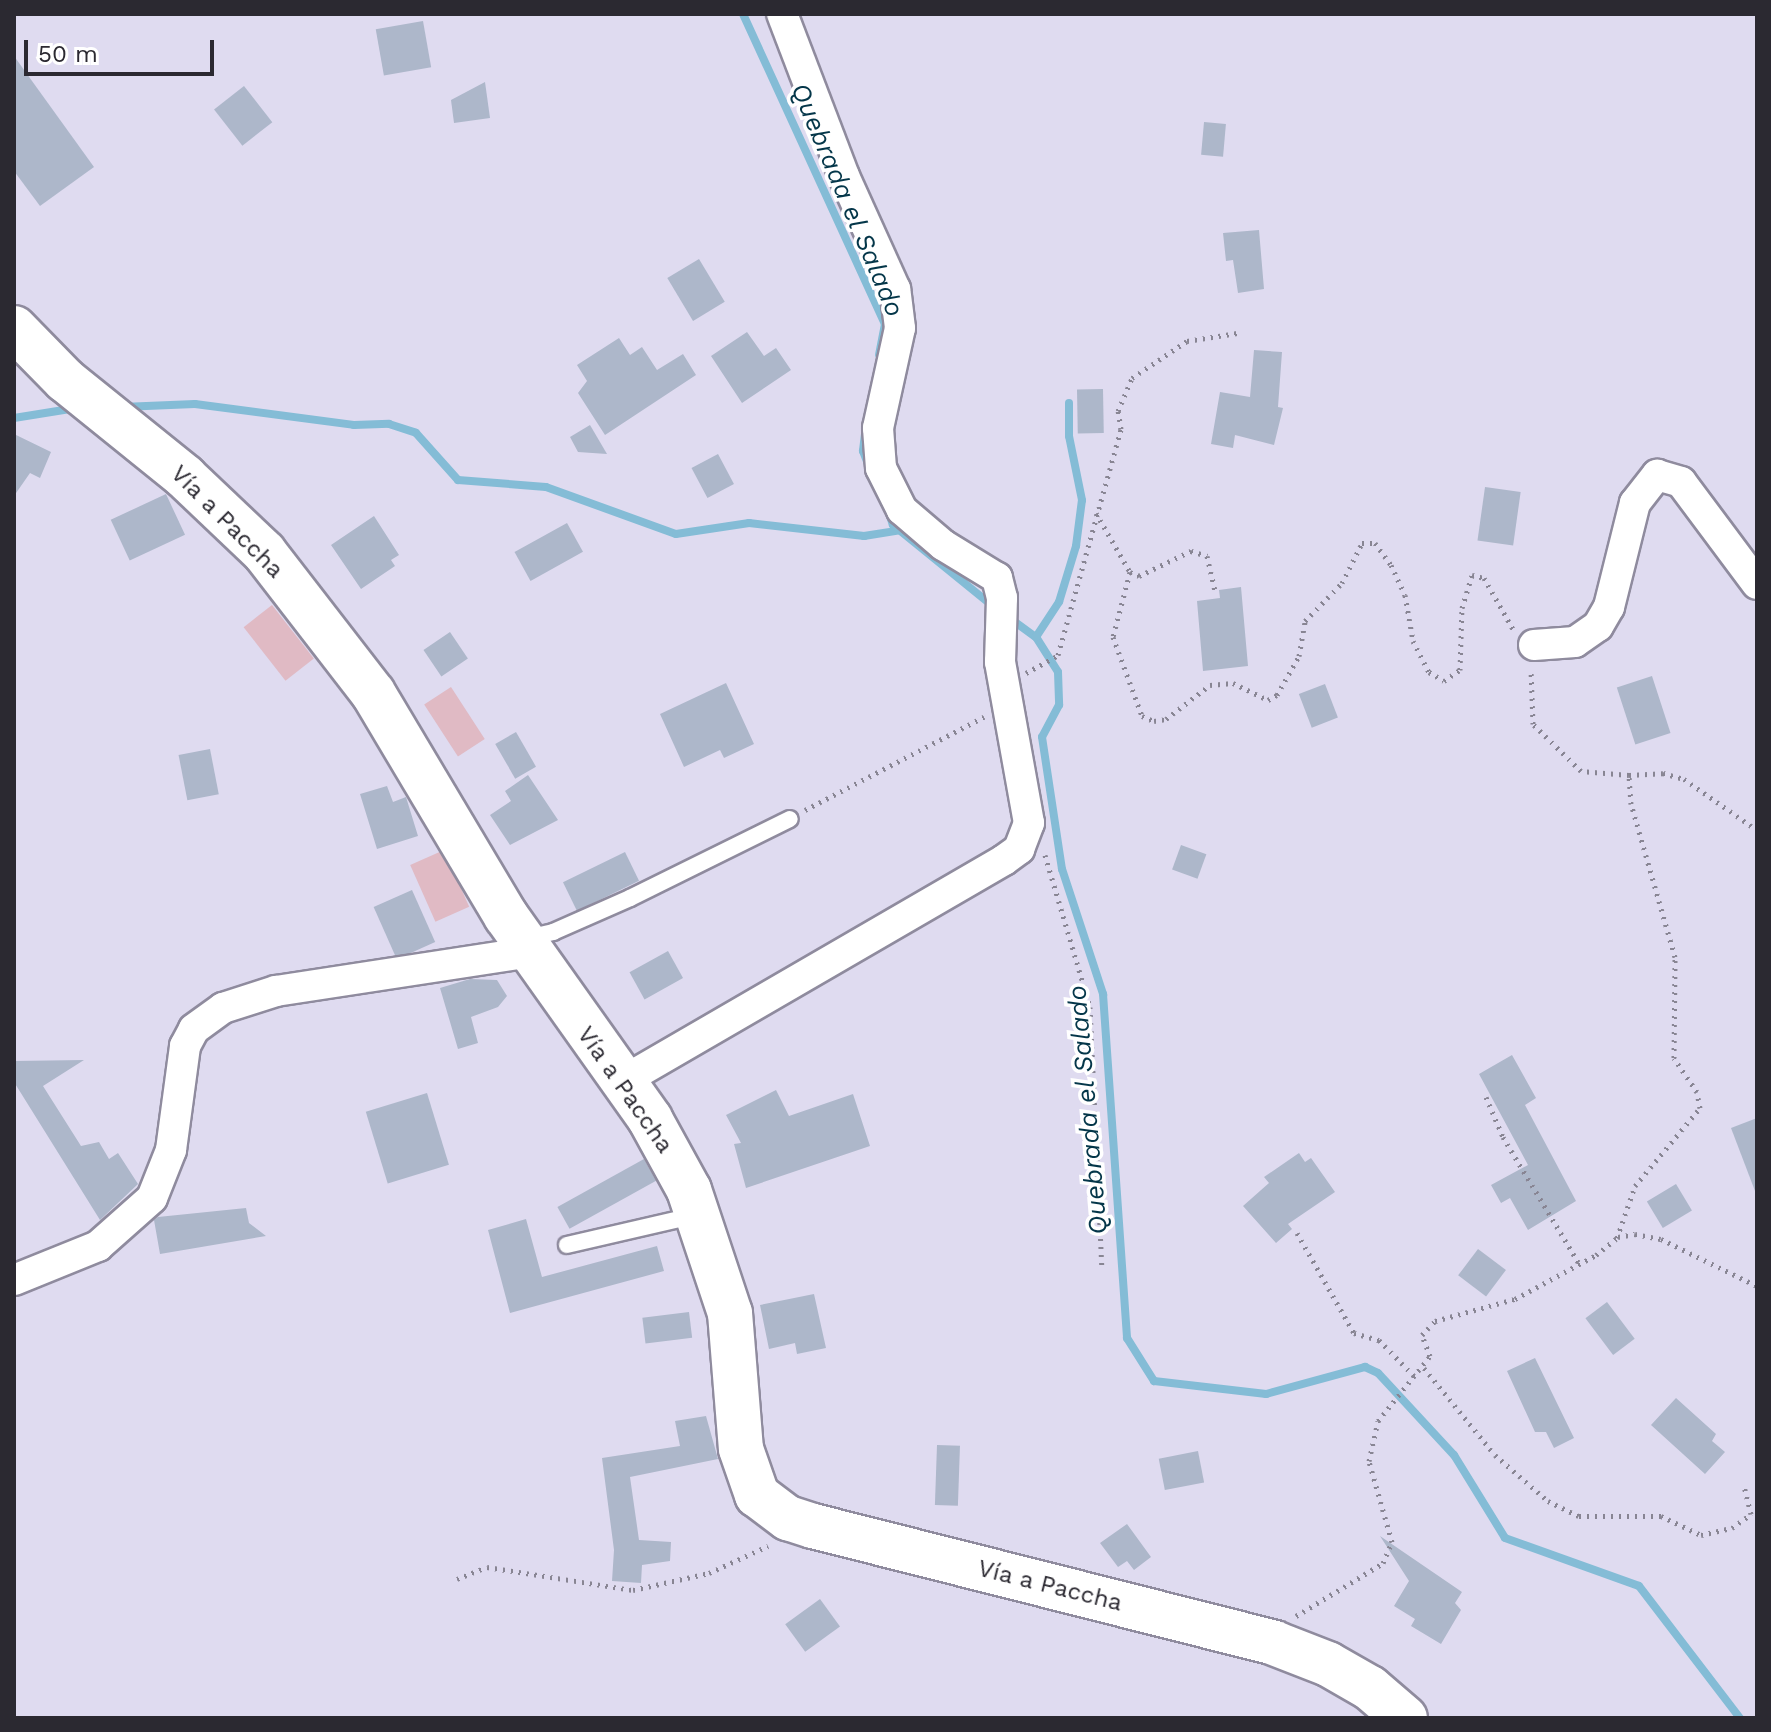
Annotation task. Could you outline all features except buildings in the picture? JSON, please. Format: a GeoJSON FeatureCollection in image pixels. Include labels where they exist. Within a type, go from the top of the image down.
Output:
{"type":"FeatureCollection","features":[{"type":"Feature","properties":{"kind":"main road","name":"Vía a Paccha"},"geometry":{"type":"LineString","coordinates":[[14,328],[106,414],[185,477],[264,552],[373,693],[525,945],[623,1081],[672,1157],[698,1215],[730,1313],[741,1449],[748,1481],[769,1507],[813,1526],[1274,1643],[1328,1664],[1370,1688],[1405,1718]]}},
{"type":"Feature","properties":{"kind":"street"},"geometry":{"type":"LineString","coordinates":[[623,1081],[1004,860],[1019,849],[1029,823],[1000,662],[1002,598],[997,578],[943,545],[902,510],[881,468],[878,428],[900,328],[895,289],[844,176],[782,14]]}},
{"type":"Feature","properties":{"kind":"street"},"geometry":{"type":"LineString","coordinates":[[1534,645],[1575,642],[1598,626],[1609,607],[1635,503],[1657,475],[1681,482],[1757,584]]}},
{"type":"Feature","properties":{"kind":"street"},"geometry":{"type":"LineString","coordinates":[[14,1280],[98,1246],[152,1198],[171,1150],[185,1046],[194,1029],[223,1008],[276,991],[525,945]]}},
{"type":"Feature","properties":{"kind":"lane"},"geometry":{"type":"LineString","coordinates":[[525,945],[630,898],[790,819]]}},
{"type":"Feature","properties":{"kind":"lane"},"geometry":{"type":"LineString","coordinates":[[567,1245],[698,1215]]}},
{"type":"Feature","properties":{"kind":"path"},"geometry":{"type":"LineString","coordinates":[[1035,668],[1058,655],[1121,429],[1118,411],[1132,378],[1187,341],[1237,333]]}},
{"type":"Feature","properties":{"kind":"path"},"geometry":{"type":"LineString","coordinates":[[1096,512],[1130,572],[1139,576],[1191,551],[1207,556],[1215,590]]}},
{"type":"Feature","properties":{"kind":"path"},"geometry":{"type":"LineString","coordinates":[[1130,572],[1113,637],[1142,716],[1154,721],[1166,719],[1210,685],[1233,683],[1268,700],[1277,695],[1299,656],[1305,621],[1342,583],[1362,543],[1375,543],[1405,595],[1413,641],[1429,672],[1444,681],[1460,670],[1462,608],[1472,575],[1484,578],[1513,629],[1534,645],[1529,689],[1533,724],[1581,771],[1629,775],[1663,773],[1684,779],[1754,828]]}},
{"type":"Feature","properties":{"kind":"path"},"geometry":{"type":"LineString","coordinates":[[790,819],[971,724],[1008,697]]}},
{"type":"Feature","properties":{"kind":"path"},"geometry":{"type":"LineString","coordinates":[[1617,1238],[1635,1186],[1700,1108],[1697,1092],[1674,1058],[1675,957],[1631,804],[1629,775]]}},
{"type":"Feature","properties":{"kind":"path"},"geometry":{"type":"LineString","coordinates":[[1029,823],[1040,835],[1090,1007],[1102,1268]]}},
{"type":"Feature","properties":{"kind":"path"},"geometry":{"type":"LineString","coordinates":[[1486,1097],[1503,1137],[1578,1262]]}},
{"type":"Feature","properties":{"kind":"path"},"geometry":{"type":"LineString","coordinates":[[1297,1233],[1354,1333],[1379,1340],[1415,1377]]}},
{"type":"Feature","properties":{"kind":"path"},"geometry":{"type":"LineString","coordinates":[[1274,1643],[1288,1621],[1383,1563],[1392,1542],[1369,1461],[1378,1421],[1388,1403],[1424,1368],[1430,1356],[1422,1335],[1435,1321],[1515,1299],[1578,1262],[1596,1255],[1617,1238],[1635,1234],[1661,1239],[1757,1286]]}},
{"type":"Feature","properties":{"kind":"path"},"geometry":{"type":"LineString","coordinates":[[1424,1368],[1495,1455],[1548,1501],[1579,1516],[1661,1516],[1701,1535],[1732,1528],[1751,1514],[1744,1485]]}},
{"type":"Feature","properties":{"kind":"path"},"geometry":{"type":"LineString","coordinates":[[457,1579],[487,1567],[633,1590],[709,1573],[813,1526]]}},
{"type":"Feature","properties":{"kind":"shaded area"},"geometry":{"type":"Polygon","coordinates":[[[272,605],[314,659],[285,681],[244,627],[272,605]]]}},
{"type":"Feature","properties":{"kind":"shaded area"},"geometry":{"type":"Polygon","coordinates":[[[451,687],[485,739],[458,756],[424,704],[451,687]]]}},
{"type":"Feature","properties":{"kind":"shaded area"},"geometry":{"type":"Polygon","coordinates":[[[444,850],[469,907],[435,922],[410,865],[444,850]]]}},
{"type":"Feature","properties":{"kind":"waterway","name":"Quebrada el Salado"},"geometry":{"type":"LineString","coordinates":[[743,14],[885,324],[879,354]]}},
{"type":"Feature","properties":{"kind":"waterway"},"geometry":{"type":"LineString","coordinates":[[1036,637],[1059,602],[1076,546],[1082,500],[1069,436],[1069,403]]}},
{"type":"Feature","properties":{"kind":"waterway"},"geometry":{"type":"LineString","coordinates":[[122,407],[195,404],[354,425],[389,424],[416,433],[458,480],[546,487],[676,534],[749,523],[864,536],[900,530]]}},
{"type":"Feature","properties":{"kind":"waterway"},"geometry":{"type":"LineString","coordinates":[[14,418],[76,408]]}},
{"type":"Feature","properties":{"kind":"waterway","name":"Quebrada el Salado"},"geometry":{"type":"LineString","coordinates":[[865,434],[863,451],[869,467]]}},
{"type":"Feature","properties":{"kind":"waterway","name":"Quebrada el Salado"},"geometry":{"type":"LineString","coordinates":[[889,513],[893,525],[994,607]]}},
{"type":"Feature","properties":{"kind":"waterway","name":"Quebrada el Salado"},"geometry":{"type":"LineString","coordinates":[[1008,617],[1036,637],[1058,672],[1059,705],[1042,737],[1062,869],[1103,994],[1127,1338],[1154,1381],[1266,1394],[1365,1367],[1378,1373],[1454,1455],[1505,1538],[1639,1586],[1740,1718]]}}]}
